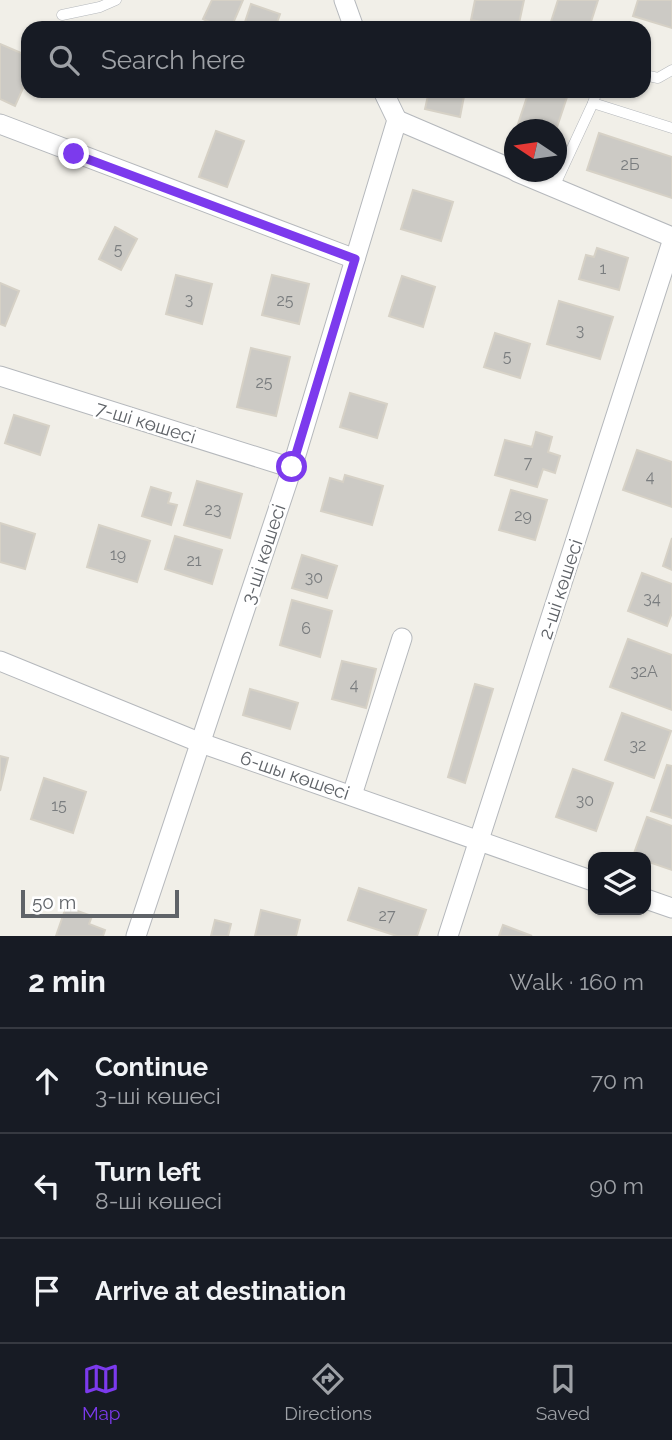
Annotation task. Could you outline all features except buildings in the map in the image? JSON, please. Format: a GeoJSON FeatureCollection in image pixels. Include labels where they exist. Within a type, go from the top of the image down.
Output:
{"type":"FeatureCollection","features":[{"type":"Feature","properties":{"kind":"street"},"geometry":{"type":"LineString","coordinates":[[344,0],[352,21]]}},
{"type":"Feature","properties":{"kind":"street"},"geometry":{"type":"LineString","coordinates":[[386,98],[397,120],[504,166]]}},
{"type":"Feature","properties":{"kind":"street","name":"3-ші көшесі"},"geometry":{"type":"LineString","coordinates":[[136,936],[292,467],[397,120]]}},
{"type":"Feature","properties":{"kind":"street"},"geometry":{"type":"LineString","coordinates":[[0,124],[355,259]]}},
{"type":"Feature","properties":{"kind":"street"},"geometry":{"type":"LineString","coordinates":[[542,182],[672,237]]}},
{"type":"Feature","properties":{"kind":"street","name":"2-ші көшесі"},"geometry":{"type":"LineString","coordinates":[[448,936],[672,242]]}},
{"type":"Feature","properties":{"kind":"street","name":"7-ші көшесі"},"geometry":{"type":"LineString","coordinates":[[0,376],[292,467]]}},
{"type":"Feature","properties":{"kind":"street"},"geometry":{"type":"LineString","coordinates":[[352,795],[402,638]]}},
{"type":"Feature","properties":{"kind":"street","name":"6-шы көшесі"},"geometry":{"type":"LineString","coordinates":[[0,661],[201,743],[588,879]]}},
{"type":"Feature","properties":{"kind":"street"},"geometry":{"type":"LineString","coordinates":[[651,901],[672,908]]}},
{"type":"Feature","properties":{"kind":"lane"},"geometry":{"type":"LineString","coordinates":[[62,15],[100,7],[116,0]]}},
{"type":"Feature","properties":{"kind":"lane"},"geometry":{"type":"LineString","coordinates":[[651,76],[658,78],[672,70]]}},
{"type":"Feature","properties":{"kind":"lane"},"geometry":{"type":"LineString","coordinates":[[554,187],[595,98]]}},
{"type":"Feature","properties":{"kind":"lane"},"geometry":{"type":"LineString","coordinates":[[593,103],[672,128]]}},
{"type":"Feature","properties":{"kind":"route"},"geometry":{"type":"LineString","coordinates":[[74,154],[355,259],[292,467]]}}]}
